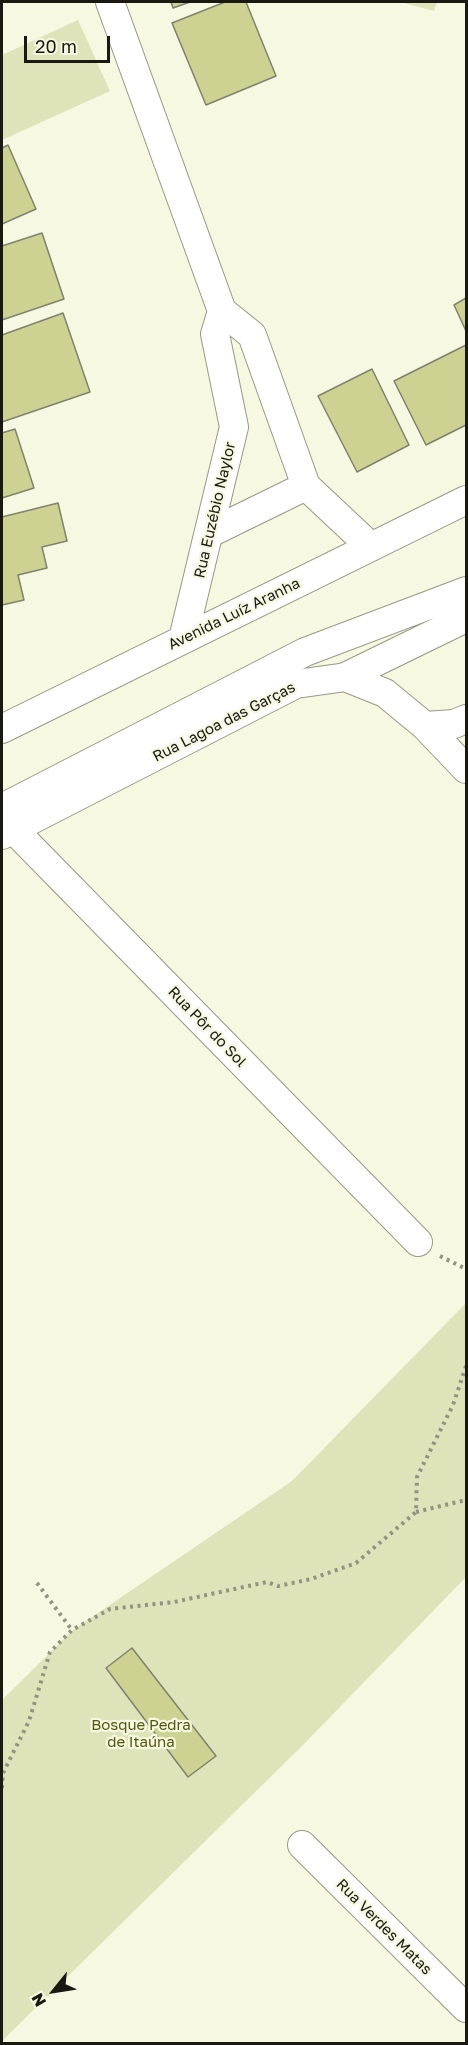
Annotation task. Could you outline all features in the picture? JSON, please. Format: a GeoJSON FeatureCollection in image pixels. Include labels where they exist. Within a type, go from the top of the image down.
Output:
{"type":"FeatureCollection","features":[{"type":"Feature","properties":{"kind":"street"},"geometry":{"type":"LineString","coordinates":[[110,2],[222,311],[252,335],[306,486],[371,547]]}},
{"type":"Feature","properties":{"kind":"street","name":"Rua Euzébio Naylor"},"geometry":{"type":"LineString","coordinates":[[183,639],[234,427],[215,334],[222,311]]}},
{"type":"Feature","properties":{"kind":"street"},"geometry":{"type":"LineString","coordinates":[[210,533],[306,486]]}},
{"type":"Feature","properties":{"kind":"street","name":"Avenida Luíz Aranha"},"geometry":{"type":"LineString","coordinates":[[2,729],[466,500]]}},
{"type":"Feature","properties":{"kind":"street"},"geometry":{"type":"LineString","coordinates":[[4,820],[305,652],[466,591]]}},
{"type":"Feature","properties":{"kind":"street"},"geometry":{"type":"LineString","coordinates":[[345,677],[466,618]]}},
{"type":"Feature","properties":{"kind":"street","name":"Rua Lagoa das Garças"},"geometry":{"type":"LineString","coordinates":[[4,820],[296,684],[345,677],[385,693],[425,726],[466,769]]}},
{"type":"Feature","properties":{"kind":"street"},"geometry":{"type":"LineString","coordinates":[[425,726],[454,724],[466,719]]}},
{"type":"Feature","properties":{"kind":"street","name":"Rua Pôr do Sol"},"geometry":{"type":"LineString","coordinates":[[4,820],[429,1249]]}},
{"type":"Feature","properties":{"kind":"street","name":"Rua Verdes Matas"},"geometry":{"type":"LineString","coordinates":[[302,1845],[466,2008]]}},
{"type":"Feature","properties":{"kind":"path"},"geometry":{"type":"LineString","coordinates":[[429,1249],[466,1269]]}},
{"type":"Feature","properties":{"kind":"path"},"geometry":{"type":"LineString","coordinates":[[416,1512],[417,1477],[453,1405],[466,1366]]}},
{"type":"Feature","properties":{"kind":"path"},"geometry":{"type":"LineString","coordinates":[[2,1788],[3,1773],[29,1721],[50,1652],[72,1630],[110,1608],[174,1602],[240,1590],[267,1582],[278,1586],[311,1579],[356,1563],[416,1512],[466,1500]]}},
{"type":"Feature","properties":{"kind":"path"},"geometry":{"type":"LineString","coordinates":[[37,1583],[72,1630]]}},
{"type":"Feature","properties":{"kind":"green space"},"geometry":{"type":"Polygon","coordinates":[[[400,2],[437,2],[434,11],[400,2]]]}},
{"type":"Feature","properties":{"kind":"green space"},"geometry":{"type":"Polygon","coordinates":[[[78,20],[110,91],[2,140],[2,55],[78,20]]]}},
{"type":"Feature","properties":{"kind":"green space","name":"Bosque Pedra de Itaúna"},"geometry":{"type":"Polygon","coordinates":[[[466,1303],[466,1577],[304,1744],[2,2041],[2,1700],[73,1630],[292,1481],[466,1303]]]}},
{"type":"Feature","properties":{"kind":"building"},"geometry":{"type":"Polygon","coordinates":[[[171,2],[190,2],[173,8],[171,2]]]}},
{"type":"Feature","properties":{"kind":"building"},"geometry":{"type":"Polygon","coordinates":[[[225,2],[246,2],[276,76],[206,105],[172,23],[225,2]]]}},
{"type":"Feature","properties":{"kind":"building"},"geometry":{"type":"Polygon","coordinates":[[[8,145],[36,209],[2,224],[2,148],[8,145]]]}},
{"type":"Feature","properties":{"kind":"building"},"geometry":{"type":"Polygon","coordinates":[[[42,233],[64,299],[2,320],[2,246],[42,233]]]}},
{"type":"Feature","properties":{"kind":"building"},"geometry":{"type":"Polygon","coordinates":[[[466,298],[466,331],[454,305],[466,298]]]}},
{"type":"Feature","properties":{"kind":"building"},"geometry":{"type":"Polygon","coordinates":[[[63,313],[90,392],[2,422],[2,335],[63,313]]]}},
{"type":"Feature","properties":{"kind":"building"},"geometry":{"type":"Polygon","coordinates":[[[466,345],[466,425],[426,445],[394,381],[466,345]]]}},
{"type":"Feature","properties":{"kind":"building"},"geometry":{"type":"Polygon","coordinates":[[[372,369],[409,445],[357,472],[318,396],[372,369]]]}},
{"type":"Feature","properties":{"kind":"building"},"geometry":{"type":"Polygon","coordinates":[[[15,429],[34,488],[2,498],[2,433],[15,429]]]}},
{"type":"Feature","properties":{"kind":"building"},"geometry":{"type":"Polygon","coordinates":[[[58,503],[67,541],[42,547],[47,568],[18,575],[24,600],[2,605],[2,517],[58,503]]]}},
{"type":"Feature","properties":{"kind":"building"},"geometry":{"type":"Polygon","coordinates":[[[132,1648],[216,1756],[188,1777],[106,1668],[132,1648]]]}}]}
